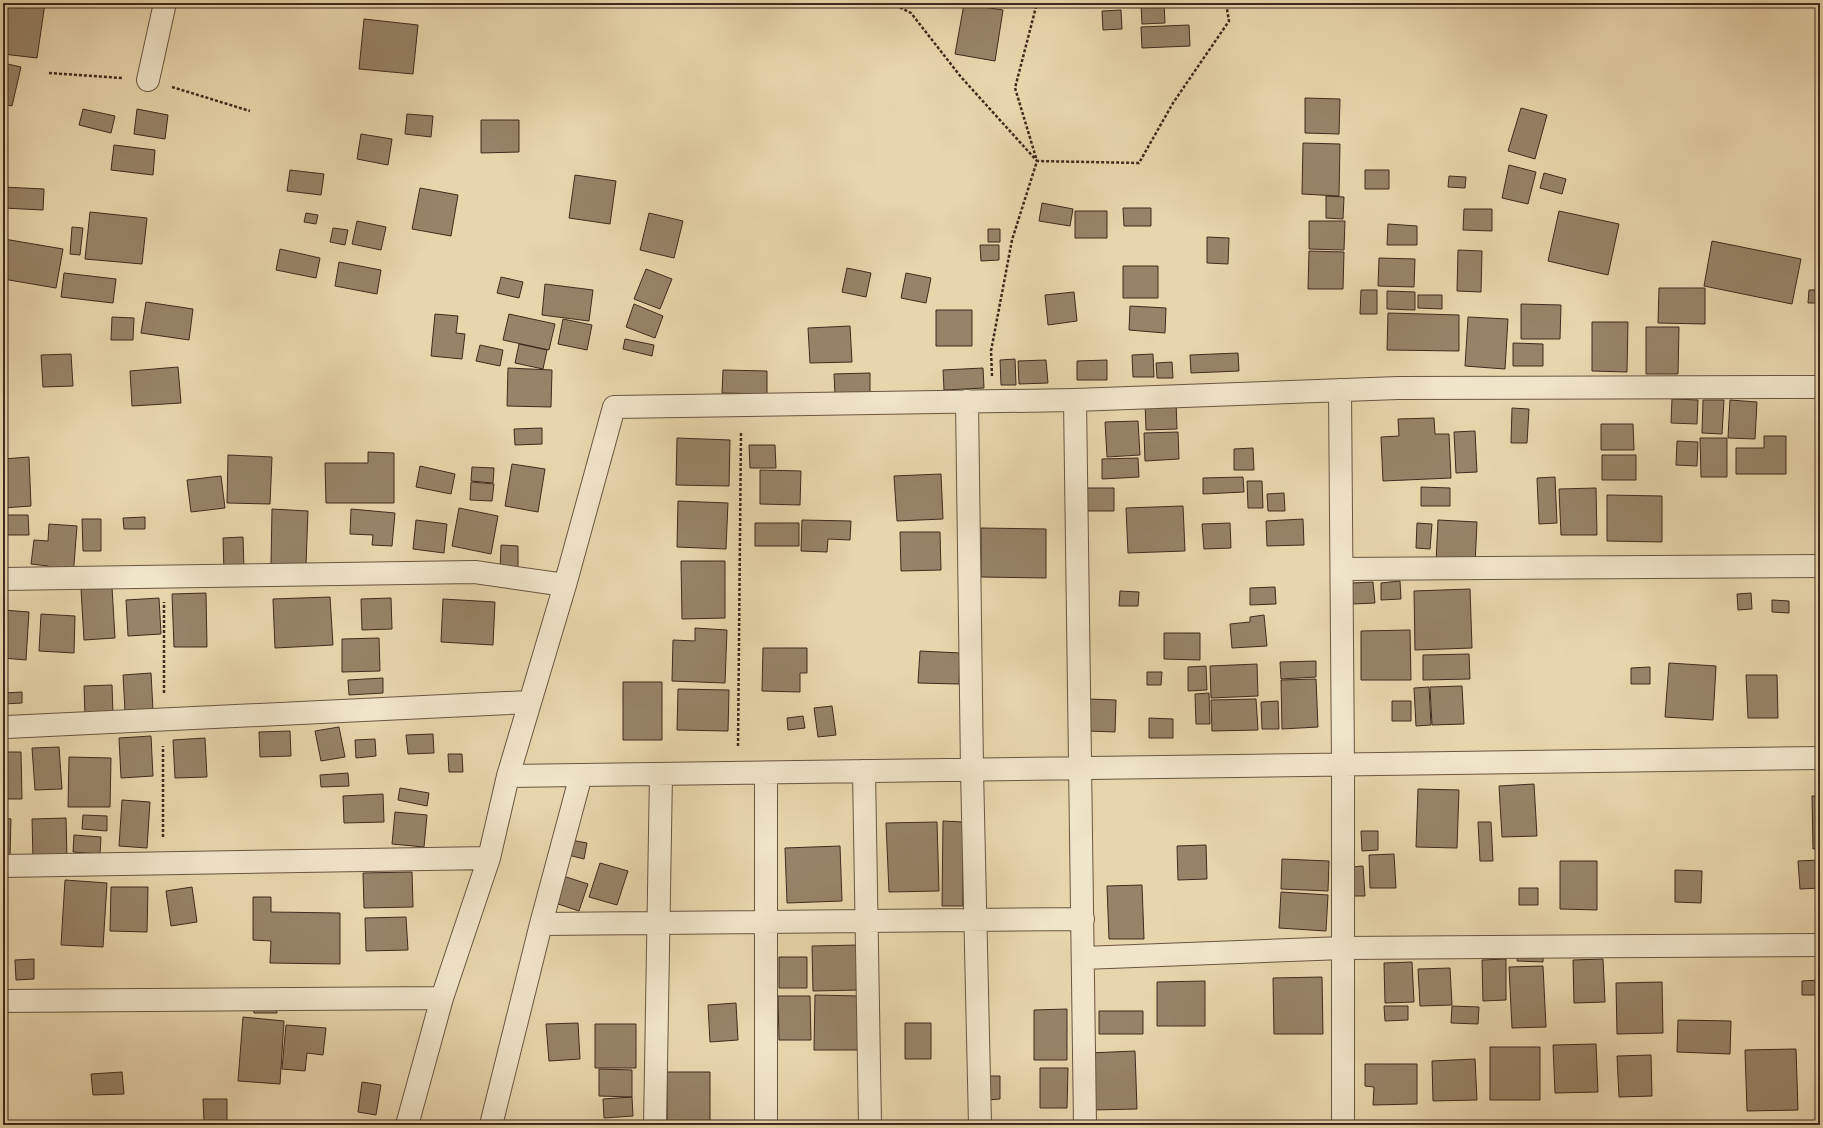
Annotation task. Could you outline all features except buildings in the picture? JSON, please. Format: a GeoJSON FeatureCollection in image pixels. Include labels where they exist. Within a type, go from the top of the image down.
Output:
{"type":"FeatureCollection","features":[{"type":"Feature","properties":{"kind":"street"},"geometry":{"type":"LineString","coordinates":[[148,80],[165,3]]}},
{"type":"Feature","properties":{"kind":"street"},"geometry":{"type":"LineString","coordinates":[[407,1125],[442,998],[489,858],[508,776],[528,702],[565,585],[614,407],[1075,400],[1398,388],[1820,387]]}},
{"type":"Feature","properties":{"kind":"street"},"geometry":{"type":"LineString","coordinates":[[1340,390],[1343,764],[1343,1125]]}},
{"type":"Feature","properties":{"kind":"street"},"geometry":{"type":"LineString","coordinates":[[1075,400],[1085,1125]]}},
{"type":"Feature","properties":{"kind":"street"},"geometry":{"type":"LineString","coordinates":[[967,402],[972,770],[980,1125]]}},
{"type":"Feature","properties":{"kind":"street"},"geometry":{"type":"LineString","coordinates":[[1342,569],[1820,566]]}},
{"type":"Feature","properties":{"kind":"street"},"geometry":{"type":"LineString","coordinates":[[3,579],[475,572],[565,585]]}},
{"type":"Feature","properties":{"kind":"street"},"geometry":{"type":"LineString","coordinates":[[7,727],[528,702]]}},
{"type":"Feature","properties":{"kind":"street"},"geometry":{"type":"LineString","coordinates":[[508,776],[1820,758]]}},
{"type":"Feature","properties":{"kind":"street"},"geometry":{"type":"LineString","coordinates":[[864,771],[870,1125]]}},
{"type":"Feature","properties":{"kind":"street"},"geometry":{"type":"LineString","coordinates":[[766,773],[766,1125]]}},
{"type":"Feature","properties":{"kind":"street"},"geometry":{"type":"LineString","coordinates":[[655,1125],[662,774]]}},
{"type":"Feature","properties":{"kind":"street"},"geometry":{"type":"LineString","coordinates":[[491,1125],[541,924],[581,775]]}},
{"type":"Feature","properties":{"kind":"street"},"geometry":{"type":"LineString","coordinates":[[3,866],[489,858]]}},
{"type":"Feature","properties":{"kind":"street"},"geometry":{"type":"LineString","coordinates":[[541,924],[1083,919]]}},
{"type":"Feature","properties":{"kind":"street"},"geometry":{"type":"LineString","coordinates":[[1083,958],[1343,948],[1820,945]]}},
{"type":"Feature","properties":{"kind":"street"},"geometry":{"type":"LineString","coordinates":[[3,1001],[442,998]]}},
{"type":"Feature","properties":{"kind":"path"},"geometry":{"type":"LineString","coordinates":[[891,3],[911,12],[961,77],[1036,161],[1138,163],[1173,103],[1229,21],[1226,3]]}},
{"type":"Feature","properties":{"kind":"path"},"geometry":{"type":"LineString","coordinates":[[993,401],[991,352],[1012,240],[1036,161],[1015,88],[1038,3]]}},
{"type":"Feature","properties":{"kind":"path"},"geometry":{"type":"LineString","coordinates":[[738,773],[741,405]]}}]}
